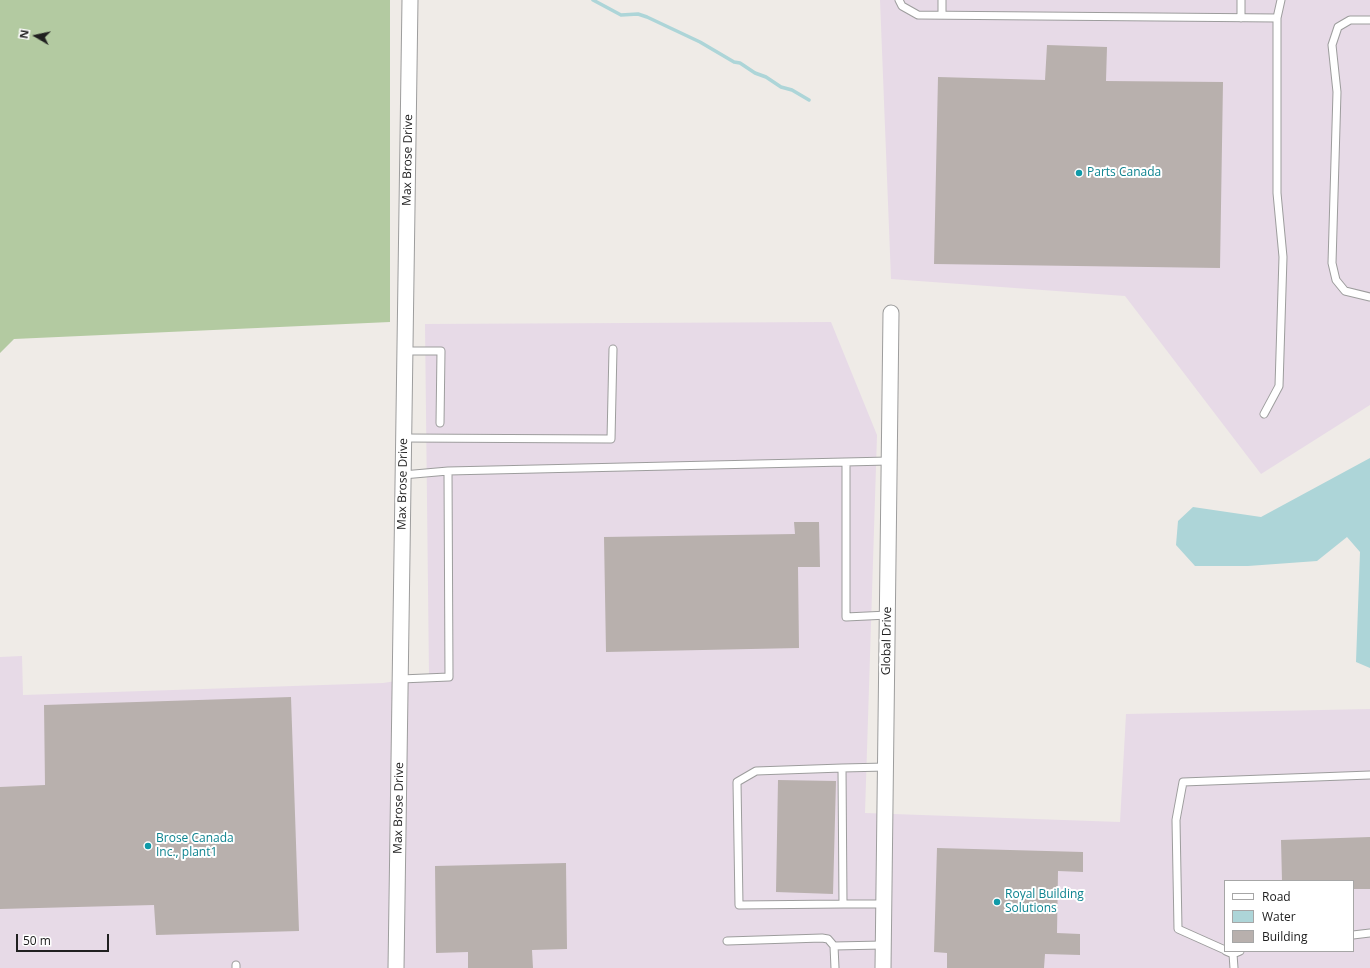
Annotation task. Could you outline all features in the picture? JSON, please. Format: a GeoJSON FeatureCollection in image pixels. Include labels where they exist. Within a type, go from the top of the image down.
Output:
{"type":"FeatureCollection","features":[{"type":"Feature","properties":{"kind":"street","name":"Max Brose Drive"},"geometry":{"type":"LineString","coordinates":[[396,968],[410,0]]}},
{"type":"Feature","properties":{"kind":"street","name":"Global Drive"},"geometry":{"type":"LineString","coordinates":[[883,968],[891,313]]}},
{"type":"Feature","properties":{"kind":"lane"},"geometry":{"type":"LineString","coordinates":[[899,0],[902,6],[918,15],[1277,18]]}},
{"type":"Feature","properties":{"kind":"lane"},"geometry":{"type":"LineString","coordinates":[[942,0],[942,15]]}},
{"type":"Feature","properties":{"kind":"lane"},"geometry":{"type":"LineString","coordinates":[[1241,0],[1242,18]]}},
{"type":"Feature","properties":{"kind":"lane"},"geometry":{"type":"LineString","coordinates":[[1264,414],[1279,386],[1283,257],[1277,193],[1277,18],[1281,0]]}},
{"type":"Feature","properties":{"kind":"lane"},"geometry":{"type":"LineString","coordinates":[[1370,20],[1350,20],[1338,27],[1332,46],[1337,92],[1332,263],[1336,280],[1345,291],[1370,297]]}},
{"type":"Feature","properties":{"kind":"lane"},"geometry":{"type":"LineString","coordinates":[[404,438],[611,438],[612,349]]}},
{"type":"Feature","properties":{"kind":"lane"},"geometry":{"type":"LineString","coordinates":[[405,350],[441,351],[440,423]]}},
{"type":"Feature","properties":{"kind":"lane"},"geometry":{"type":"LineString","coordinates":[[404,474],[448,471],[889,461]]}},
{"type":"Feature","properties":{"kind":"lane"},"geometry":{"type":"LineString","coordinates":[[846,462],[846,617],[888,615]]}},
{"type":"Feature","properties":{"kind":"lane"},"geometry":{"type":"LineString","coordinates":[[401,679],[449,676],[448,471]]}},
{"type":"Feature","properties":{"kind":"lane"},"geometry":{"type":"LineString","coordinates":[[884,904],[739,905],[737,782],[756,771],[886,767]]}},
{"type":"Feature","properties":{"kind":"lane"},"geometry":{"type":"LineString","coordinates":[[842,768],[843,904]]}},
{"type":"Feature","properties":{"kind":"lane"},"geometry":{"type":"LineString","coordinates":[[1224,950],[1178,929],[1176,820],[1183,782],[1370,775]]}},
{"type":"Feature","properties":{"kind":"lane"},"geometry":{"type":"LineString","coordinates":[[1354,935],[1370,933]]}},
{"type":"Feature","properties":{"kind":"lane"},"geometry":{"type":"LineString","coordinates":[[727,941],[828,939],[834,946],[835,968]]}},
{"type":"Feature","properties":{"kind":"lane"},"geometry":{"type":"LineString","coordinates":[[834,946],[884,945]]}},
{"type":"Feature","properties":{"kind":"lane"},"geometry":{"type":"LineString","coordinates":[[1228,952],[1234,968]]}},
{"type":"Feature","properties":{"kind":"shaded area"},"geometry":{"type":"Polygon","coordinates":[[[880,0],[1370,0],[1370,405],[1261,474],[1125,296],[891,279],[880,0]]]}},
{"type":"Feature","properties":{"kind":"shaded area"},"geometry":{"type":"Polygon","coordinates":[[[831,322],[877,435],[865,813],[1120,822],[1126,714],[1370,709],[1370,968],[0,968],[0,657],[22,656],[23,695],[383,683],[429,676],[425,324],[831,322]]]}},
{"type":"Feature","properties":{"kind":"green space"},"geometry":{"type":"Polygon","coordinates":[[[0,0],[390,0],[390,322],[14,339],[0,353],[0,0]]]}},
{"type":"Feature","properties":{"kind":"water"},"geometry":{"type":"Polygon","coordinates":[[[1370,458],[1370,668],[1356,662],[1360,552],[1347,537],[1317,561],[1248,566],[1195,566],[1176,545],[1178,521],[1193,507],[1261,517],[1370,458]]]}},
{"type":"Feature","properties":{"kind":"building","name":"Parts Canada"},"geometry":{"type":"Polygon","coordinates":[[[1047,45],[1107,47],[1106,81],[1223,82],[1220,268],[934,264],[938,77],[1045,80],[1047,45]]]}},
{"type":"Feature","properties":{"kind":"building"},"geometry":{"type":"Polygon","coordinates":[[[794,522],[819,522],[820,567],[798,567],[799,648],[606,652],[604,537],[795,534],[794,522]]]}},
{"type":"Feature","properties":{"kind":"building","name":"Brose Canada Inc., plant1"},"geometry":{"type":"Polygon","coordinates":[[[291,697],[299,931],[156,935],[154,905],[0,909],[0,787],[45,785],[44,705],[291,697]]]}},
{"type":"Feature","properties":{"kind":"building"},"geometry":{"type":"Polygon","coordinates":[[[778,780],[836,781],[833,894],[776,892],[778,780]]]}},
{"type":"Feature","properties":{"kind":"building"},"geometry":{"type":"Polygon","coordinates":[[[1370,837],[1370,889],[1354,889],[1354,880],[1282,880],[1281,840],[1370,837]]]}},
{"type":"Feature","properties":{"kind":"building","name":"Royal Building Solutions"},"geometry":{"type":"Polygon","coordinates":[[[937,848],[1083,852],[1083,872],[1058,871],[1057,933],[1080,934],[1080,955],[1045,954],[1044,968],[947,968],[947,953],[934,952],[937,848]]]}},
{"type":"Feature","properties":{"kind":"building"},"geometry":{"type":"Polygon","coordinates":[[[566,863],[567,949],[532,950],[533,968],[468,968],[468,952],[436,953],[435,866],[566,863]]]}},
{"type":"Feature","properties":{"kind":"waterway"},"geometry":{"type":"LineString","coordinates":[[593,0],[621,15],[638,14],[647,17],[700,42],[734,62],[740,63],[781,87],[792,90],[809,100]]}},
{"type":"Feature","properties":{"kind":"place","name":"Parts Canada"},"geometry":{"type":"Point","coordinates":[1079,173]}},
{"type":"Feature","properties":{"kind":"place","name":"Brose Canada Inc., plant1"},"geometry":{"type":"Point","coordinates":[148,846]}},
{"type":"Feature","properties":{"kind":"place","name":"Royal Building Solutions"},"geometry":{"type":"Point","coordinates":[997,902]}}]}
